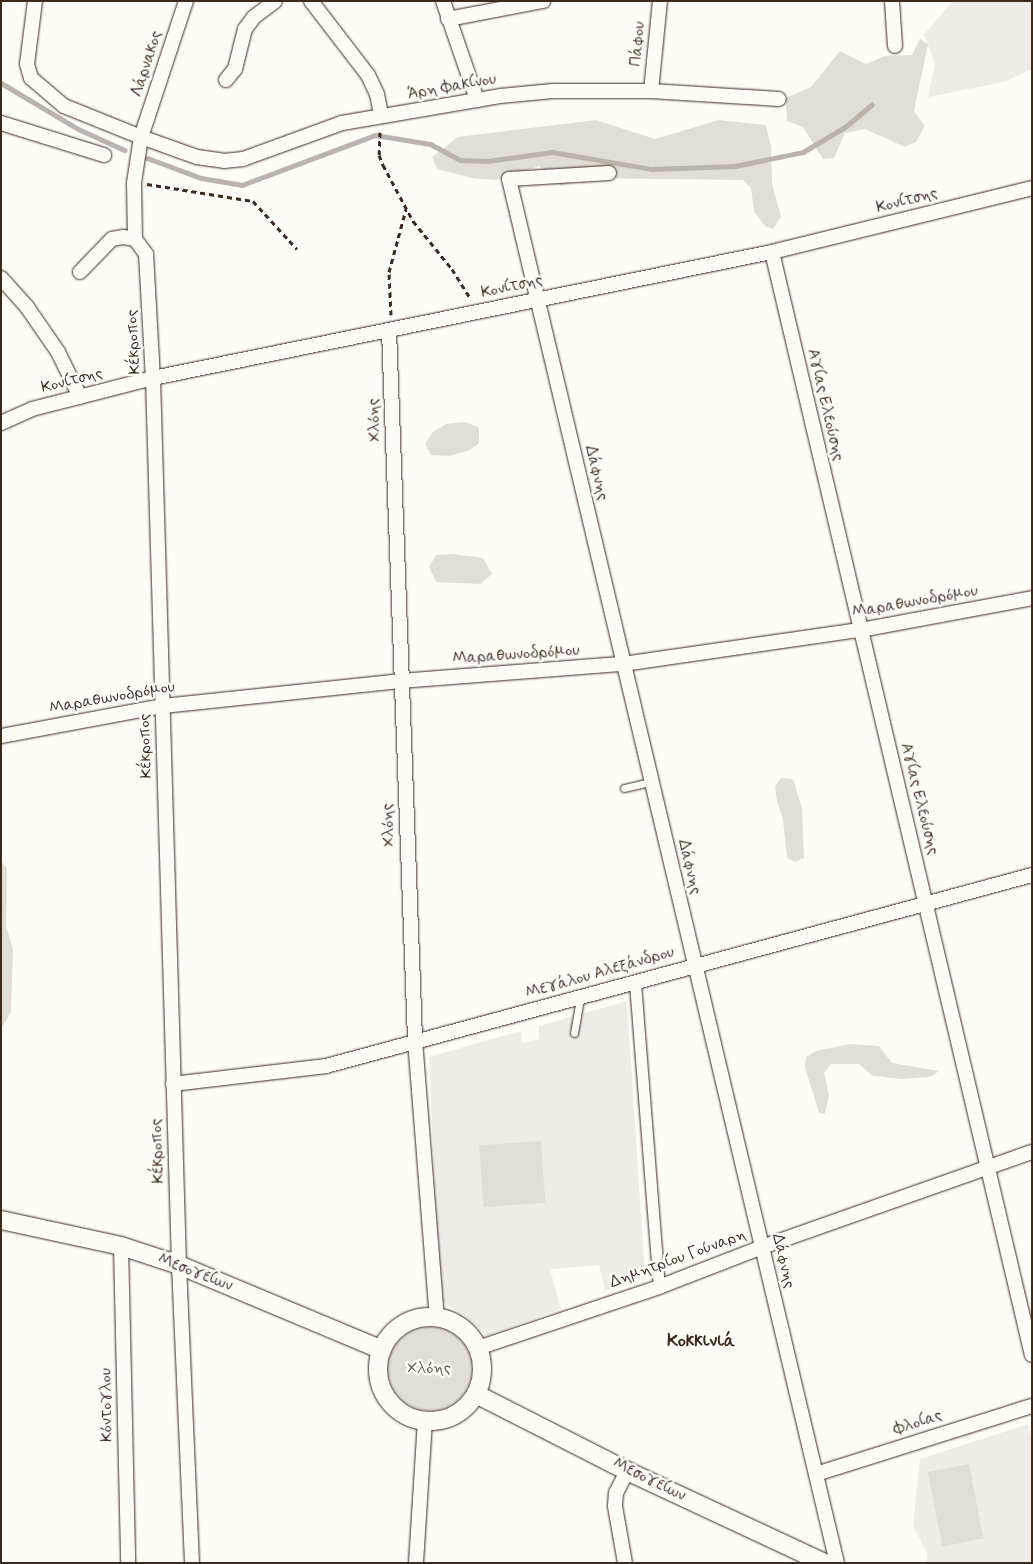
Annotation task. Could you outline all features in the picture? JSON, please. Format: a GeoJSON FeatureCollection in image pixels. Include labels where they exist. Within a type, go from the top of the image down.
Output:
{"type":"FeatureCollection","features":[{"type":"Feature","properties":{"kind":"street"},"geometry":{"type":"LineString","coordinates":[[35,1],[27,64],[31,78],[64,106],[141,137]]}},
{"type":"Feature","properties":{"kind":"street","name":"Λάρνακος"},"geometry":{"type":"LineString","coordinates":[[141,137],[186,1]]}},
{"type":"Feature","properties":{"kind":"street"},"geometry":{"type":"LineString","coordinates":[[226,80],[234,69],[246,30],[254,17],[275,1]]}},
{"type":"Feature","properties":{"kind":"street"},"geometry":{"type":"LineString","coordinates":[[311,1],[368,75],[376,94],[380,121]]}},
{"type":"Feature","properties":{"kind":"street"},"geometry":{"type":"LineString","coordinates":[[322,16],[323,1]]}},
{"type":"Feature","properties":{"kind":"street"},"geometry":{"type":"LineString","coordinates":[[443,1],[477,100]]}},
{"type":"Feature","properties":{"kind":"street"},"geometry":{"type":"LineString","coordinates":[[448,20],[543,1]]}},
{"type":"Feature","properties":{"kind":"street","name":"Πάφου"},"geometry":{"type":"LineString","coordinates":[[651,90],[660,1]]}},
{"type":"Feature","properties":{"kind":"street"},"geometry":{"type":"LineString","coordinates":[[892,1],[895,46]]}},
{"type":"Feature","properties":{"kind":"street","name":"Άρη Φακίνου"},"geometry":{"type":"LineString","coordinates":[[141,137],[197,157],[224,161],[243,159],[342,123],[380,121],[477,100],[552,91],[651,90],[779,99]]}},
{"type":"Feature","properties":{"kind":"street"},"geometry":{"type":"LineString","coordinates":[[3,128],[104,155]]}},
{"type":"Feature","properties":{"kind":"street","name":"Κέκροπος"},"geometry":{"type":"LineString","coordinates":[[141,137],[134,182],[135,239],[146,254],[153,378],[178,1265],[192,1563]]}},
{"type":"Feature","properties":{"kind":"street","name":"Δάφνης"},"geometry":{"type":"LineString","coordinates":[[610,173],[509,179],[837,1563]]}},
{"type":"Feature","properties":{"kind":"street","name":"Κονίτσης"},"geometry":{"type":"LineString","coordinates":[[1,423],[32,410],[153,378],[772,252],[1032,188]]}},
{"type":"Feature","properties":{"kind":"street"},"geometry":{"type":"LineString","coordinates":[[80,272],[112,240],[122,236],[135,239]]}},
{"type":"Feature","properties":{"kind":"street","name":"Αγίας Ελεούσης"},"geometry":{"type":"LineString","coordinates":[[772,252],[1032,1355]]}},
{"type":"Feature","properties":{"kind":"street"},"geometry":{"type":"LineString","coordinates":[[1,278],[27,307],[58,352],[80,397]]}},
{"type":"Feature","properties":{"kind":"street","name":"Χλόης"},"geometry":{"type":"LineString","coordinates":[[389,330],[400,681],[415,1040],[437,1318]]}},
{"type":"Feature","properties":{"kind":"street","name":"Μαραθωνοδρόμου"},"geometry":{"type":"LineString","coordinates":[[1,736],[163,706],[400,681],[623,664],[860,630],[1032,598]]}},
{"type":"Feature","properties":{"kind":"street","name":"Μεγάλου Αλεξάνδρου"},"geometry":{"type":"LineString","coordinates":[[173,1084],[300,1071],[580,999],[695,965],[1032,874]]}},
{"type":"Feature","properties":{"kind":"street"},"geometry":{"type":"LineString","coordinates":[[635,983],[659,1287]]}},
{"type":"Feature","properties":{"kind":"street","name":"Δημητρίου Γούναρη"},"geometry":{"type":"LineString","coordinates":[[478,1348],[659,1287],[762,1247],[1032,1152]]}},
{"type":"Feature","properties":{"kind":"street","name":"Μεσογείων"},"geometry":{"type":"LineString","coordinates":[[1,1220],[121,1246],[178,1265],[382,1350]]}},
{"type":"Feature","properties":{"kind":"street","name":"Κόντογλου"},"geometry":{"type":"LineString","coordinates":[[121,1246],[128,1563]]}},
{"type":"Feature","properties":{"kind":"street"},"geometry":{"type":"LineString","coordinates":[[420,1318],[437,1318],[461,1328],[478,1348],[482,1371],[476,1394],[454,1415],[425,1421],[410,1417],[386,1396],[380,1382],[382,1350],[391,1336],[404,1325],[420,1318]]}},
{"type":"Feature","properties":{"kind":"street","name":"Μεσογείων"},"geometry":{"type":"LineString","coordinates":[[476,1394],[627,1471],[824,1563]]}},
{"type":"Feature","properties":{"kind":"street","name":"Φλοίας"},"geometry":{"type":"LineString","coordinates":[[816,1474],[1032,1406]]}},
{"type":"Feature","properties":{"kind":"street"},"geometry":{"type":"LineString","coordinates":[[416,1563],[425,1421]]}},
{"type":"Feature","properties":{"kind":"street"},"geometry":{"type":"LineString","coordinates":[[625,1563],[615,1506],[616,1493],[627,1471]]}},
{"type":"Feature","properties":{"kind":"lane"},"geometry":{"type":"LineString","coordinates":[[624,788],[652,782]]}},
{"type":"Feature","properties":{"kind":"lane"},"geometry":{"type":"LineString","coordinates":[[574,1033],[580,999]]}},
{"type":"Feature","properties":{"kind":"path"},"geometry":{"type":"LineString","coordinates":[[380,121],[379,143],[383,165],[406,208],[467,290],[475,312]]}},
{"type":"Feature","properties":{"kind":"path"},"geometry":{"type":"LineString","coordinates":[[134,182],[253,201],[297,249]]}},
{"type":"Feature","properties":{"kind":"path"},"geometry":{"type":"LineString","coordinates":[[389,330],[392,296],[389,272],[406,208]]}},
{"type":"Feature","properties":{"kind":"shaded area"},"geometry":{"type":"Polygon","coordinates":[[[953,1],[1032,1],[1032,69],[1004,82],[928,97],[935,64],[924,34],[953,1]]]}},
{"type":"Feature","properties":{"kind":"shaded area"},"geometry":{"type":"Polygon","coordinates":[[[627,1001],[645,1276],[605,1291],[599,1265],[550,1269],[561,1309],[487,1336],[462,1314],[440,1300],[429,1057],[521,1031],[522,1043],[539,1039],[539,1026],[627,1001]]]}},
{"type":"Feature","properties":{"kind":"shaded area"},"geometry":{"type":"Polygon","coordinates":[[[1028,1424],[1032,1441],[1032,1563],[927,1563],[927,1553],[913,1526],[920,1459],[1028,1424]]]}},
{"type":"Feature","properties":{"kind":"green space"},"geometry":{"type":"Polygon","coordinates":[[[920,39],[928,44],[914,111],[925,126],[916,142],[905,147],[865,129],[845,133],[834,158],[823,159],[803,127],[787,121],[786,98],[811,87],[840,51],[866,64],[885,56],[912,55],[920,39]]]}},
{"type":"Feature","properties":{"kind":"green space"},"geometry":{"type":"Polygon","coordinates":[[[596,120],[655,139],[719,120],[766,125],[771,147],[772,184],[781,217],[773,229],[765,226],[754,211],[751,188],[743,180],[579,178],[561,186],[539,166],[496,180],[472,178],[437,169],[432,157],[458,137],[596,120]]]}},
{"type":"Feature","properties":{"kind":"green space"},"geometry":{"type":"Polygon","coordinates":[[[464,422],[479,427],[479,443],[470,450],[450,456],[431,455],[425,444],[433,432],[446,424],[464,422]]]}},
{"type":"Feature","properties":{"kind":"green space"},"geometry":{"type":"Polygon","coordinates":[[[453,554],[483,558],[492,574],[480,584],[436,582],[429,567],[436,555],[453,554]]]}},
{"type":"Feature","properties":{"kind":"green space"},"geometry":{"type":"Polygon","coordinates":[[[781,778],[793,779],[802,808],[804,858],[795,862],[787,858],[783,819],[777,802],[775,786],[781,778]]]}},
{"type":"Feature","properties":{"kind":"green space"},"geometry":{"type":"Polygon","coordinates":[[[1,861],[7,868],[6,926],[13,949],[11,1012],[1,1029],[1,861]]]}},
{"type":"Feature","properties":{"kind":"green space"},"geometry":{"type":"Polygon","coordinates":[[[850,1044],[879,1046],[892,1063],[939,1071],[930,1077],[903,1079],[873,1076],[859,1064],[831,1064],[824,1073],[829,1095],[825,1114],[819,1113],[805,1067],[806,1057],[816,1051],[850,1044]]]}},
{"type":"Feature","properties":{"kind":"green space"},"geometry":{"type":"Polygon","coordinates":[[[541,1141],[545,1203],[483,1207],[479,1145],[541,1141]]]}},
{"type":"Feature","properties":{"kind":"green space","name":"Χλόης"},"geometry":{"type":"Polygon","coordinates":[[[430,1327],[446,1330],[460,1339],[469,1353],[472,1369],[469,1385],[460,1399],[446,1408],[430,1411],[414,1408],[400,1399],[391,1385],[388,1369],[391,1353],[400,1339],[414,1330],[430,1327]]]}},
{"type":"Feature","properties":{"kind":"green space"},"geometry":{"type":"Polygon","coordinates":[[[969,1464],[984,1539],[942,1547],[928,1472],[969,1464]]]}},
{"type":"Feature","properties":{"kind":"waterway"},"geometry":{"type":"LineString","coordinates":[[1,83],[78,129],[124,150]]}},
{"type":"Feature","properties":{"kind":"waterway"},"geometry":{"type":"LineString","coordinates":[[147,158],[201,178],[242,185],[375,135],[430,144],[460,160],[487,161],[552,152],[651,169],[735,166],[803,152],[845,127],[872,104]]}},
{"type":"Feature","properties":{"kind":"district","name":"Κοκκινιά"},"geometry":{"type":"Point","coordinates":[701,1341]}}]}
